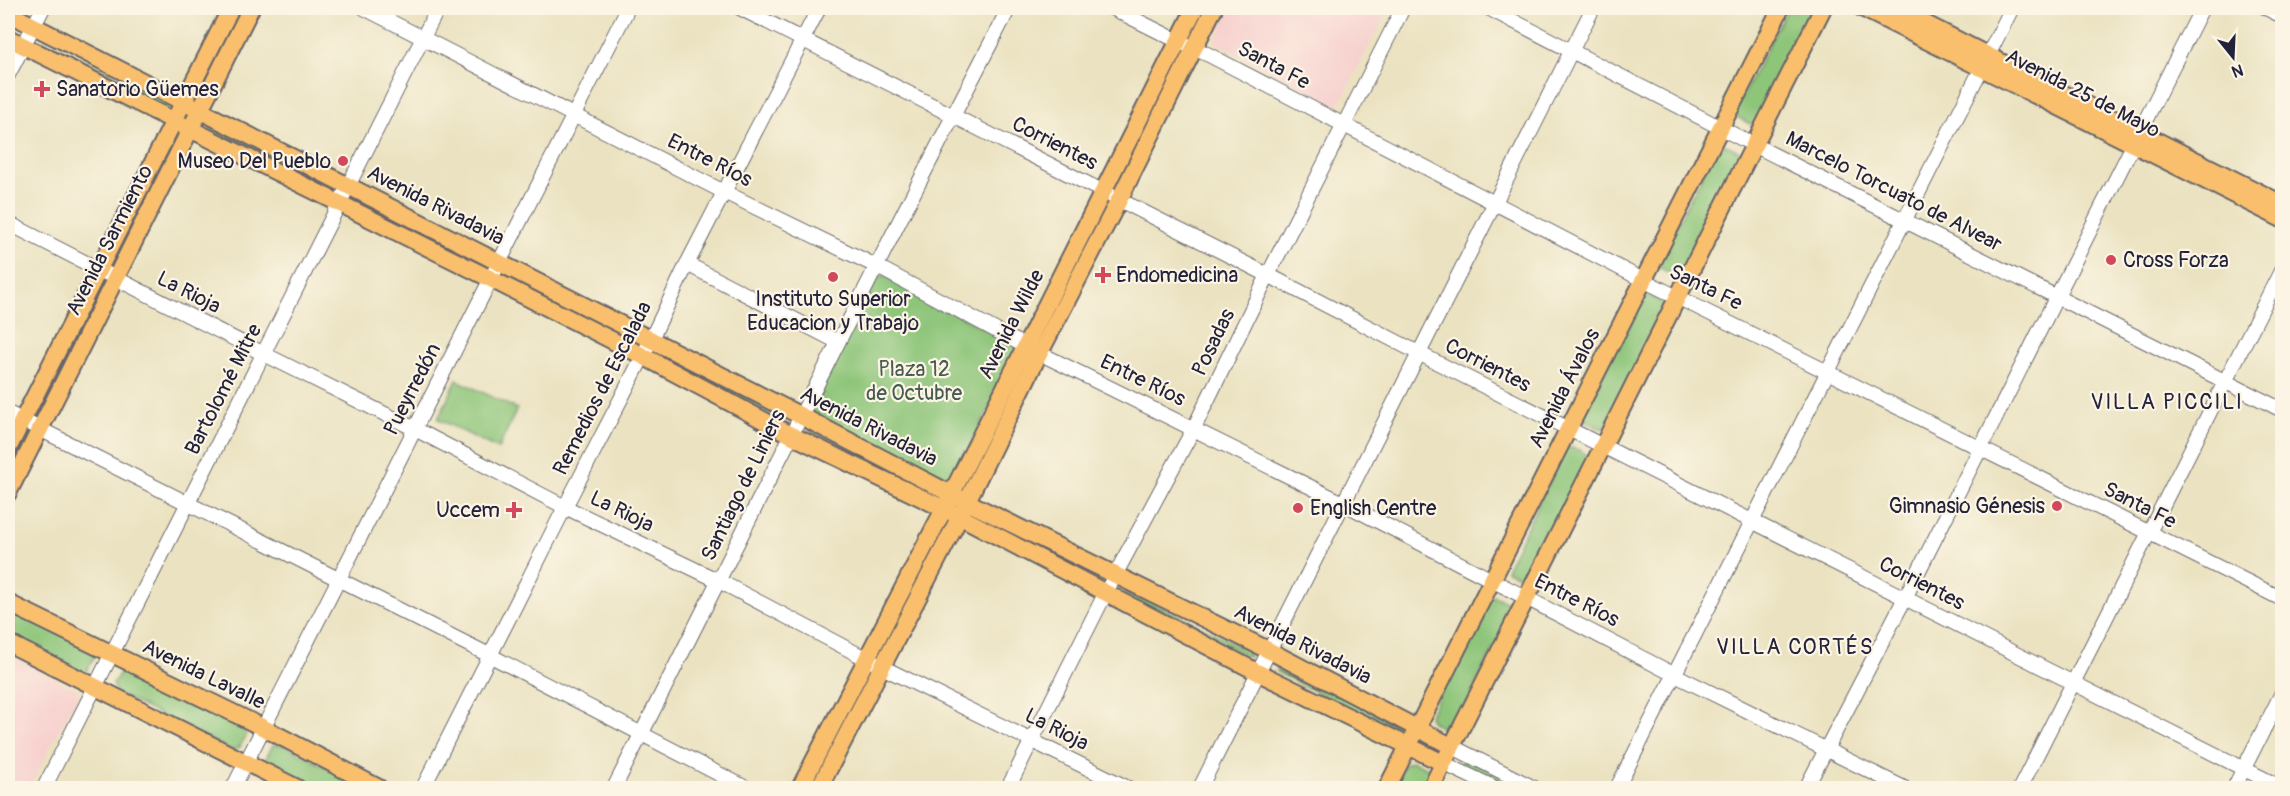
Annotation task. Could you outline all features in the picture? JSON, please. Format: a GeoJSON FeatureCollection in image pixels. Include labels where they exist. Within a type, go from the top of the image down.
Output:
{"type":"FeatureCollection","features":[{"type":"Feature","properties":{"kind":"main road","name":"Avenida Sarmiento"},"geometry":{"type":"LineString","coordinates":[[8,448],[15,417],[99,270],[231,8]]}},
{"type":"Feature","properties":{"kind":"main road","name":"Avenida Sarmiento"},"geometry":{"type":"LineString","coordinates":[[8,493],[38,429],[251,8]]}},
{"type":"Feature","properties":{"kind":"main road","name":"Avenida Wilde"},"geometry":{"type":"LineString","coordinates":[[1032,349],[1119,200],[1186,44],[1195,8]]}},
{"type":"Feature","properties":{"kind":"main road","name":"Avenida Wilde"},"geometry":{"type":"LineString","coordinates":[[819,789],[882,667],[955,505],[1032,349],[1102,191],[1186,44],[1214,8]]}},
{"type":"Feature","properties":{"kind":"main road","name":"Avenida Ávalos"},"geometry":{"type":"LineString","coordinates":[[1387,789],[1781,8]]}},
{"type":"Feature","properties":{"kind":"main road"},"geometry":{"type":"LineString","coordinates":[[1431,789],[1823,8]]}},
{"type":"Feature","properties":{"kind":"main road","name":"Avenida 25 de Mayo"},"geometry":{"type":"LineString","coordinates":[[1862,8],[1985,61],[2137,137],[2283,204]]}},
{"type":"Feature","properties":{"kind":"main road","name":"Avenida 25 de Mayo"},"geometry":{"type":"LineString","coordinates":[[1894,8],[1985,61]]}},
{"type":"Feature","properties":{"kind":"main road","name":"Avenida Rivadavia"},"geometry":{"type":"LineString","coordinates":[[8,13],[801,416],[1106,592],[1259,673],[1443,762]]}},
{"type":"Feature","properties":{"kind":"main road","name":"Avenida Rivadavia"},"geometry":{"type":"LineString","coordinates":[[15,42],[644,356],[791,435],[1115,576],[1270,651],[1451,746]]}},
{"type":"Feature","properties":{"kind":"main road","name":"Avenida 25 de Mayo"},"geometry":{"type":"LineString","coordinates":[[2137,137],[2283,219]]}},
{"type":"Feature","properties":{"kind":"main road"},"geometry":{"type":"LineString","coordinates":[[571,320],[580,304]]}},
{"type":"Feature","properties":{"kind":"main road","name":"Avenida Wilde"},"geometry":{"type":"LineString","coordinates":[[800,789],[866,658],[955,505]]}},
{"type":"Feature","properties":{"kind":"main road","name":"Avenida Lavalle"},"geometry":{"type":"LineString","coordinates":[[8,603],[264,728],[379,789]]}},
{"type":"Feature","properties":{"kind":"main road"},"geometry":{"type":"LineString","coordinates":[[8,643],[297,789]]}},
{"type":"Feature","properties":{"kind":"street"},"geometry":{"type":"LineString","coordinates":[[8,75],[15,42],[33,26],[43,8]]}},
{"type":"Feature","properties":{"kind":"street","name":"Entre Ríos"},"geometry":{"type":"LineString","coordinates":[[364,8],[724,192],[876,266],[1032,349],[1343,503],[1675,675],[1904,789]]}},
{"type":"Feature","properties":{"kind":"street","name":"Bartolomé Mitre"},"geometry":{"type":"LineString","coordinates":[[44,789],[438,8]]}},
{"type":"Feature","properties":{"kind":"street","name":"Pueyrredón"},"geometry":{"type":"LineString","coordinates":[[233,789],[628,8]]}},
{"type":"Feature","properties":{"kind":"street","name":"Corrientes"},"geometry":{"type":"LineString","coordinates":[[740,8],[1568,429],[2283,788]]}},
{"type":"Feature","properties":{"kind":"street","name":"Remedios de Escalada"},"geometry":{"type":"LineString","coordinates":[[423,789],[564,507],[644,356],[687,264],[819,8]]}},
{"type":"Feature","properties":{"kind":"street","name":"Santiago de Liniers"},"geometry":{"type":"LineString","coordinates":[[614,789],[876,266],[1009,8]]}},
{"type":"Feature","properties":{"kind":"street","name":"Santa Fe"},"geometry":{"type":"LineString","coordinates":[[1112,8],[1643,279],[2283,599]]}},
{"type":"Feature","properties":{"kind":"street","name":"Posadas"},"geometry":{"type":"LineString","coordinates":[[1008,789],[1106,592],[1194,428],[1268,275],[1403,8]]}},
{"type":"Feature","properties":{"kind":"street","name":"Marcelo Torcuato de Alvear"},"geometry":{"type":"LineString","coordinates":[[1488,8],[1754,145],[2283,410]]}},
{"type":"Feature","properties":{"kind":"street"},"geometry":{"type":"LineString","coordinates":[[1200,789],[1593,8]]}},
{"type":"Feature","properties":{"kind":"street"},"geometry":{"type":"LineString","coordinates":[[1617,789],[2012,8]]}},
{"type":"Feature","properties":{"kind":"street"},"geometry":{"type":"LineString","coordinates":[[1806,789],[1905,598],[2202,8]]}},
{"type":"Feature","properties":{"kind":"street"},"geometry":{"type":"LineString","coordinates":[[2266,8],[2283,16]]}},
{"type":"Feature","properties":{"kind":"street","name":"La Rioja"},"geometry":{"type":"LineString","coordinates":[[8,223],[564,507],[719,582],[882,667],[1128,789]]}},
{"type":"Feature","properties":{"kind":"street"},"geometry":{"type":"LineString","coordinates":[[687,264],[838,342]]}},
{"type":"Feature","properties":{"kind":"street"},"geometry":{"type":"LineString","coordinates":[[2020,789],[2283,269]]}},
{"type":"Feature","properties":{"kind":"street"},"geometry":{"type":"LineString","coordinates":[[15,417],[490,656],[746,789]]}},
{"type":"Feature","properties":{"kind":"street"},"geometry":{"type":"LineString","coordinates":[[2234,789],[2283,693]]}},
{"type":"Feature","properties":{"kind":"street","name":"Avenida Rivadavia"},"geometry":{"type":"LineString","coordinates":[[1451,746],[1534,789]]}},
{"type":"Feature","properties":{"kind":"street","name":"Avenida Rivadavia"},"geometry":{"type":"LineString","coordinates":[[1443,762],[1495,789]]}},
{"type":"Feature","properties":{"kind":"shaded area"},"geometry":{"type":"Polygon","coordinates":[[[1231,8],[1389,8],[1340,103],[1333,104],[1214,42],[1231,8]]]}},
{"type":"Feature","properties":{"kind":"shaded area"},"geometry":{"type":"Polygon","coordinates":[[[8,655],[78,690],[79,693],[29,788],[8,788],[8,655]]]}},
{"type":"Feature","properties":{"kind":"green space"},"geometry":{"type":"Polygon","coordinates":[[[236,8],[248,8],[199,98],[195,96],[236,8]]]}},
{"type":"Feature","properties":{"kind":"green space"},"geometry":{"type":"Polygon","coordinates":[[[1788,8],[1818,8],[1760,123],[1754,126],[1737,117],[1735,110],[1788,8]]]}},
{"type":"Feature","properties":{"kind":"green space"},"geometry":{"type":"Polygon","coordinates":[[[44,41],[170,102],[167,110],[39,47],[44,41]]]}},
{"type":"Feature","properties":{"kind":"green space"},"geometry":{"type":"Polygon","coordinates":[[[209,124],[331,186],[329,191],[207,128],[209,124]]]}},
{"type":"Feature","properties":{"kind":"green space"},"geometry":{"type":"Polygon","coordinates":[[[175,134],[179,136],[115,261],[112,259],[175,134]]]}},
{"type":"Feature","properties":{"kind":"green space"},"geometry":{"type":"Polygon","coordinates":[[[1726,145],[1741,152],[1743,158],[1679,277],[1660,268],[1658,260],[1718,146],[1726,145]]]}},
{"type":"Feature","properties":{"kind":"green space"},"geometry":{"type":"Polygon","coordinates":[[[359,199],[484,264],[482,268],[357,204],[359,199]]]}},
{"type":"Feature","properties":{"kind":"green space","name":"Plaza 12 de Octubre"},"geometry":{"type":"Polygon","coordinates":[[[884,275],[1016,346],[1018,352],[951,483],[944,484],[809,411],[877,278],[884,275]]]}},
{"type":"Feature","properties":{"kind":"green space"},"geometry":{"type":"Polygon","coordinates":[[[96,289],[101,291],[40,412],[35,411],[96,289]]]}},
{"type":"Feature","properties":{"kind":"green space"},"geometry":{"type":"Polygon","coordinates":[[[1650,296],[1665,303],[1667,310],[1609,425],[1601,429],[1585,421],[1582,414],[1640,298],[1650,296]]]}},
{"type":"Feature","properties":{"kind":"green space"},"geometry":{"type":"Polygon","coordinates":[[[663,353],[785,417],[780,420],[659,358],[663,353]]]}},
{"type":"Feature","properties":{"kind":"green space"},"geometry":{"type":"Polygon","coordinates":[[[457,380],[517,409],[498,449],[438,419],[457,380]]]}},
{"type":"Feature","properties":{"kind":"green space"},"geometry":{"type":"Polygon","coordinates":[[[811,430],[937,494],[932,497],[810,435],[811,430]]]}},
{"type":"Feature","properties":{"kind":"green space"},"geometry":{"type":"Polygon","coordinates":[[[22,436],[27,441],[8,480],[8,460],[19,437],[22,436]]]}},
{"type":"Feature","properties":{"kind":"green space"},"geometry":{"type":"Polygon","coordinates":[[[1566,447],[1580,450],[1591,460],[1530,577],[1526,580],[1506,570],[1566,447]]]}},
{"type":"Feature","properties":{"kind":"green space"},"geometry":{"type":"Polygon","coordinates":[[[975,512],[1101,576],[1095,580],[973,515],[975,512]]]}},
{"type":"Feature","properties":{"kind":"green space"},"geometry":{"type":"Polygon","coordinates":[[[1126,589],[1252,652],[1250,656],[1125,595],[1126,589]]]}},
{"type":"Feature","properties":{"kind":"green space"},"geometry":{"type":"Polygon","coordinates":[[[1494,596],[1511,604],[1513,610],[1454,729],[1447,731],[1432,722],[1429,716],[1486,600],[1494,596]]]}},
{"type":"Feature","properties":{"kind":"green space"},"geometry":{"type":"Polygon","coordinates":[[[8,606],[91,648],[95,656],[85,674],[8,639],[8,606]]]}},
{"type":"Feature","properties":{"kind":"green space"},"geometry":{"type":"Polygon","coordinates":[[[1277,666],[1401,725],[1401,730],[1396,733],[1277,672],[1277,666]]]}},
{"type":"Feature","properties":{"kind":"green space"},"geometry":{"type":"Polygon","coordinates":[[[130,669],[243,726],[246,736],[239,748],[231,750],[116,693],[113,684],[121,671],[130,669]]]}},
{"type":"Feature","properties":{"kind":"green space"},"geometry":{"type":"Polygon","coordinates":[[[273,745],[284,745],[365,788],[306,788],[264,768],[264,762],[273,745]]]}},
{"type":"Feature","properties":{"kind":"green space"},"geometry":{"type":"Polygon","coordinates":[[[1464,757],[1525,788],[1505,788],[1459,766],[1464,757]]]}},
{"type":"Feature","properties":{"kind":"green space"},"geometry":{"type":"Polygon","coordinates":[[[1412,761],[1428,768],[1431,775],[1424,788],[1392,788],[1404,764],[1412,761]]]}},
{"type":"Feature","properties":{"kind":"place","name":"Sanatorio Güemes"},"geometry":{"type":"Point","coordinates":[42,89]}},
{"type":"Feature","properties":{"kind":"place","name":"Museo Del Pueblo"},"geometry":{"type":"Point","coordinates":[343,161]}},
{"type":"Feature","properties":{"kind":"place","name":"Cross Forza"},"geometry":{"type":"Point","coordinates":[2111,260]}},
{"type":"Feature","properties":{"kind":"place","name":"Endomedicina"},"geometry":{"type":"Point","coordinates":[1103,275]}},
{"type":"Feature","properties":{"kind":"place","name":"Instituto Superior Educacion y Trabajo"},"geometry":{"type":"Point","coordinates":[833,277]}},
{"type":"Feature","properties":{"kind":"place","name":"Gimnasio Génesis"},"geometry":{"type":"Point","coordinates":[2057,506]}},
{"type":"Feature","properties":{"kind":"place","name":"English Centre"},"geometry":{"type":"Point","coordinates":[1298,508]}},
{"type":"Feature","properties":{"kind":"place","name":"Uccem"},"geometry":{"type":"Point","coordinates":[514,510]}},
{"type":"Feature","properties":{"kind":"district","name":"VILLA PICCILI"},"geometry":{"type":"Point","coordinates":[2167,401]}},
{"type":"Feature","properties":{"kind":"district","name":"VILLA CORTÉS"},"geometry":{"type":"Point","coordinates":[1795,646]}}]}
